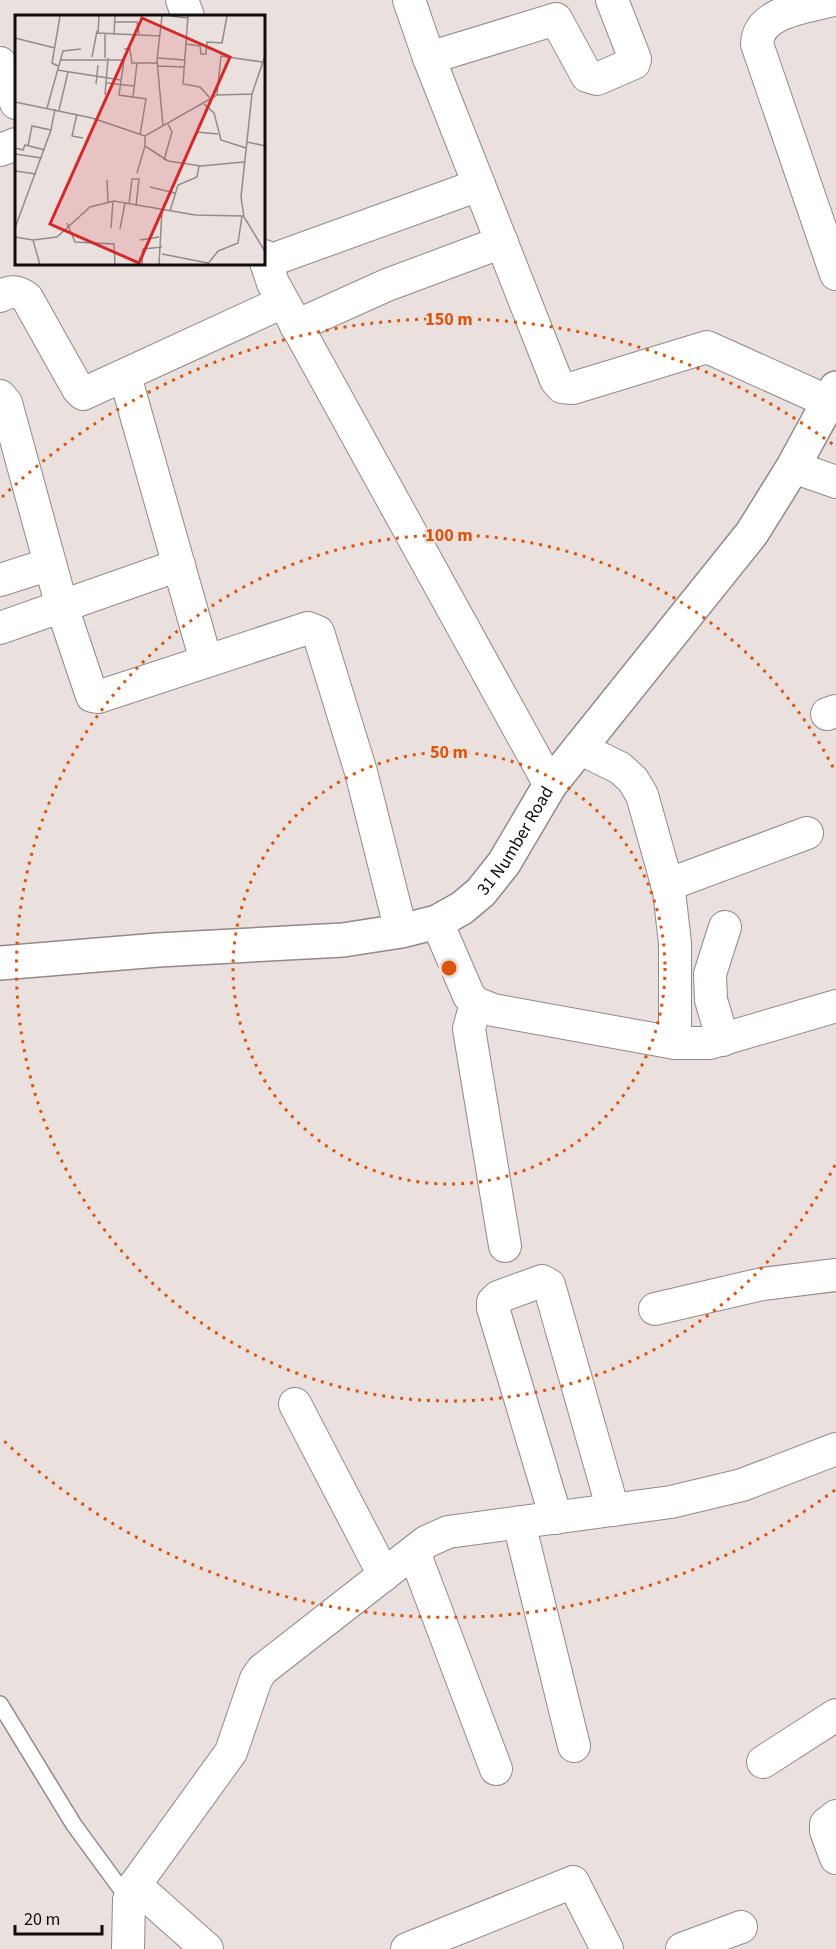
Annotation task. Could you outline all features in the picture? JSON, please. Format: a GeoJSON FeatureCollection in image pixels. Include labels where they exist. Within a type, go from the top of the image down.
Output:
{"type":"FeatureCollection","features":[{"type":"Feature","properties":{"kind":"main road","name":"31 Number Road"},"geometry":{"type":"LineString","coordinates":[[0,963],[158,950],[304,944],[401,931],[437,922],[462,908],[481,892],[504,863],[550,785],[752,533],[793,467],[832,395]]}},
{"type":"Feature","properties":{"kind":"street"},"geometry":{"type":"LineString","coordinates":[[182,0],[188,15]]}},
{"type":"Feature","properties":{"kind":"street"},"geometry":{"type":"LineString","coordinates":[[410,0],[429,58],[501,242],[556,380],[562,387],[573,388],[707,347],[832,395]]}},
{"type":"Feature","properties":{"kind":"street"},"geometry":{"type":"LineString","coordinates":[[429,58],[556,19],[587,76],[597,79],[634,63],[635,59],[612,0]]}},
{"type":"Feature","properties":{"kind":"street"},"geometry":{"type":"LineString","coordinates":[[833,0],[775,18],[762,25],[757,34],[757,44],[836,274]]}},
{"type":"Feature","properties":{"kind":"street"},"geometry":{"type":"LineString","coordinates":[[0,63],[15,100]]}},
{"type":"Feature","properties":{"kind":"street"},"geometry":{"type":"LineString","coordinates":[[0,150],[15,144]]}},
{"type":"Feature","properties":{"kind":"street"},"geometry":{"type":"LineString","coordinates":[[266,259],[479,185]]}},
{"type":"Feature","properties":{"kind":"street"},"geometry":{"type":"LineString","coordinates":[[0,296],[10,291],[20,292],[27,298],[83,394],[290,314],[387,285],[501,242]]}},
{"type":"Feature","properties":{"kind":"street"},"geometry":{"type":"LineString","coordinates":[[266,262],[273,283],[550,785]]}},
{"type":"Feature","properties":{"kind":"street"},"geometry":{"type":"LineString","coordinates":[[125,376],[206,661]]}},
{"type":"Feature","properties":{"kind":"street"},"geometry":{"type":"LineString","coordinates":[[0,396],[6,403],[62,607],[92,696],[98,697],[308,628],[318,632],[361,772],[401,931]]}},
{"type":"Feature","properties":{"kind":"street"},"geometry":{"type":"LineString","coordinates":[[793,467],[836,482]]}},
{"type":"Feature","properties":{"kind":"street"},"geometry":{"type":"LineString","coordinates":[[0,580],[50,564]]}},
{"type":"Feature","properties":{"kind":"street"},"geometry":{"type":"LineString","coordinates":[[0,628],[178,565]]}},
{"type":"Feature","properties":{"kind":"street"},"geometry":{"type":"LineString","coordinates":[[579,748],[621,768],[633,780],[642,795],[667,885],[675,942],[675,1043]]}},
{"type":"Feature","properties":{"kind":"street"},"geometry":{"type":"LineString","coordinates":[[667,885],[807,833]]}},
{"type":"Feature","properties":{"kind":"street"},"geometry":{"type":"LineString","coordinates":[[437,922],[469,996],[476,1003],[493,1010],[675,1043],[710,1043],[836,1006]]}},
{"type":"Feature","properties":{"kind":"street"},"geometry":{"type":"LineString","coordinates":[[723,1040],[711,1000],[710,974],[725,927]]}},
{"type":"Feature","properties":{"kind":"street"},"geometry":{"type":"LineString","coordinates":[[476,1003],[469,1029],[505,1246]]}},
{"type":"Feature","properties":{"kind":"street"},"geometry":{"type":"LineString","coordinates":[[655,1309],[762,1284],[836,1275]]}},
{"type":"Feature","properties":{"kind":"street"},"geometry":{"type":"LineString","coordinates":[[556,1518],[493,1308],[493,1302],[498,1298],[542,1281],[549,1285],[613,1510]]}},
{"type":"Feature","properties":{"kind":"street"},"geometry":{"type":"LineString","coordinates":[[295,1404],[384,1575]]}},
{"type":"Feature","properties":{"kind":"street"},"geometry":{"type":"LineString","coordinates":[[128,1949],[132,1893],[231,1752],[256,1679],[262,1670],[426,1542],[448,1532],[671,1502],[742,1485],[836,1449]]}},
{"type":"Feature","properties":{"kind":"street"},"geometry":{"type":"LineString","coordinates":[[519,1523],[574,1746]]}},
{"type":"Feature","properties":{"kind":"street"},"geometry":{"type":"LineString","coordinates":[[414,1552],[496,1770]]}},
{"type":"Feature","properties":{"kind":"street"},"geometry":{"type":"LineString","coordinates":[[763,1762],[836,1715]]}},
{"type":"Feature","properties":{"kind":"street"},"geometry":{"type":"LineString","coordinates":[[836,1816],[826,1824],[826,1831],[836,1858]]}},
{"type":"Feature","properties":{"kind":"street"},"geometry":{"type":"LineString","coordinates":[[407,1949],[573,1882],[607,1949]]}},
{"type":"Feature","properties":{"kind":"street"},"geometry":{"type":"LineString","coordinates":[[132,1893],[207,1949]]}},
{"type":"Feature","properties":{"kind":"street"},"geometry":{"type":"LineString","coordinates":[[682,1949],[741,1927]]}},
{"type":"Feature","properties":{"kind":"lane"},"geometry":{"type":"LineString","coordinates":[[0,1704],[74,1825],[132,1893]]}}]}
